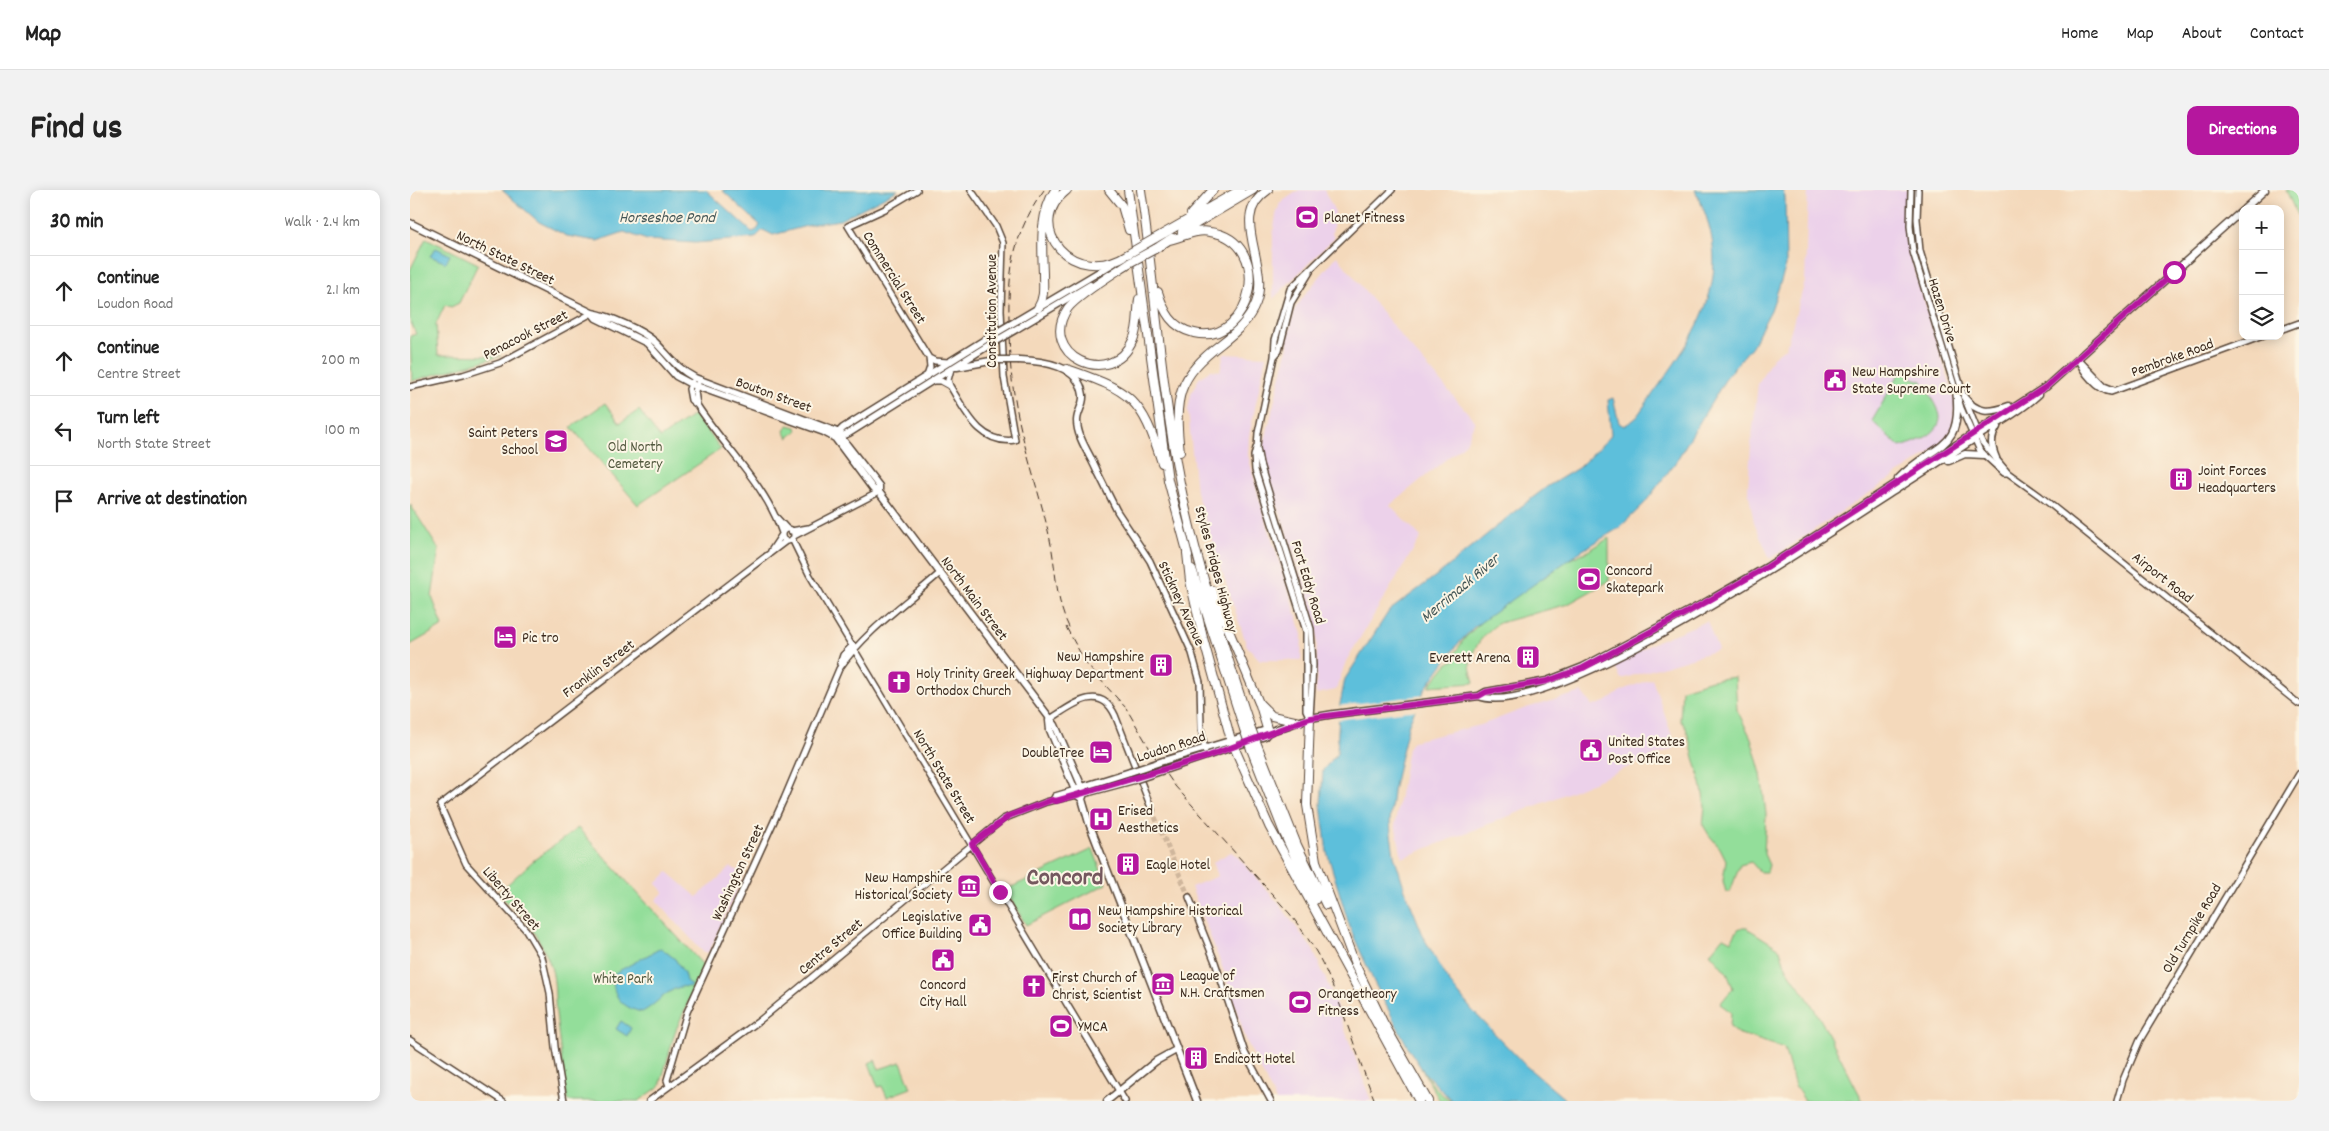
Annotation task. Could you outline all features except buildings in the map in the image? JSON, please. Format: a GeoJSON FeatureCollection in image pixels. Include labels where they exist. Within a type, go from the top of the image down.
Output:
{"type":"FeatureCollection","features":[{"type":"Feature","properties":{"kind":"highway"},"geometry":{"type":"LineString","coordinates":[[1038,308],[1043,292],[1043,224],[1048,202],[1055,190]]}},
{"type":"Feature","properties":{"kind":"highway"},"geometry":{"type":"LineString","coordinates":[[1067,190],[1055,205],[1051,221],[1054,238],[1062,252],[1073,260],[1090,265],[1106,264],[1126,256],[1240,190]]}},
{"type":"Feature","properties":{"kind":"highway"},"geometry":{"type":"LineString","coordinates":[[1109,190],[1122,206],[1134,264],[1140,287],[1136,330],[1128,349],[1116,360],[1092,365],[1079,362],[1069,354],[1063,341],[1061,328],[1065,313],[1075,301],[1110,275],[1134,264],[1155,248],[1253,190]]}},
{"type":"Feature","properties":{"kind":"highway"},"geometry":{"type":"LineString","coordinates":[[1128,190],[1134,264]]}},
{"type":"Feature","properties":{"kind":"highway","name":"Styles Bridges Highway"},"geometry":{"type":"LineString","coordinates":[[1142,190],[1170,419],[1180,482],[1193,538],[1247,727]]}},
{"type":"Feature","properties":{"kind":"highway"},"geometry":{"type":"LineString","coordinates":[[1180,224],[1199,208],[1213,190]]}},
{"type":"Feature","properties":{"kind":"highway"},"geometry":{"type":"LineString","coordinates":[[1180,482],[1178,411],[1182,390],[1195,366],[1240,328],[1254,308],[1260,289],[1260,272],[1249,221],[1254,205],[1268,190]]}},
{"type":"Feature","properties":{"kind":"highway"},"geometry":{"type":"LineString","coordinates":[[1152,272],[1167,315],[1172,322],[1188,332],[1201,334],[1218,331],[1233,321],[1244,306],[1249,289],[1250,271],[1244,254],[1232,240],[1209,231],[1191,233],[1170,240]]}},
{"type":"Feature","properties":{"kind":"highway","name":"Styles Bridges Highway"},"geometry":{"type":"LineString","coordinates":[[1140,287],[1168,480],[1187,553],[1284,832],[1340,957]]}},
{"type":"Feature","properties":{"kind":"highway"},"geometry":{"type":"LineString","coordinates":[[1067,369],[1115,388],[1133,401],[1147,419],[1153,432],[1168,480]]}},
{"type":"Feature","properties":{"kind":"highway"},"geometry":{"type":"LineString","coordinates":[[1193,538],[1224,620],[1260,703],[1268,732]]}},
{"type":"Feature","properties":{"kind":"highway"},"geometry":{"type":"LineString","coordinates":[[1187,553],[1190,580],[1199,619],[1232,743],[1269,826],[1418,1101]]}},
{"type":"Feature","properties":{"kind":"highway"},"geometry":{"type":"LineString","coordinates":[[1260,703],[1272,716],[1299,722]]}},
{"type":"Feature","properties":{"kind":"highway"},"geometry":{"type":"LineString","coordinates":[[1310,718],[1308,821],[1316,862],[1342,935],[1379,1014],[1428,1101]]}},
{"type":"Feature","properties":{"kind":"highway","name":"Styles Bridges Highway"},"geometry":{"type":"LineString","coordinates":[[1254,748],[1297,845],[1342,935]]}},
{"type":"Feature","properties":{"kind":"main road","name":"Loudon Road"},"geometry":{"type":"LineString","coordinates":[[2248,205],[2265,190]]}},
{"type":"Feature","properties":{"kind":"main road","name":"Loudon Road"},"geometry":{"type":"LineString","coordinates":[[1479,696],[1486,692],[1547,681],[1583,668],[1612,653],[1760,571],[1892,485],[1975,435],[1998,424],[2028,404],[2239,213]]}},
{"type":"Feature","properties":{"kind":"main road","name":"North State Street"},"geometry":{"type":"LineString","coordinates":[[410,223],[592,312],[648,336],[679,369],[695,382]]}},
{"type":"Feature","properties":{"kind":"main road"},"geometry":{"type":"LineString","coordinates":[[950,365],[994,342],[1038,308],[1126,256]]}},
{"type":"Feature","properties":{"kind":"main road"},"geometry":{"type":"LineString","coordinates":[[838,436],[950,365],[994,334],[1018,324],[1110,275]]}},
{"type":"Feature","properties":{"kind":"main road"},"geometry":{"type":"LineString","coordinates":[[950,365],[996,360],[1019,360],[1067,369],[1080,384],[1083,402],[1077,424],[1098,471]]}},
{"type":"Feature","properties":{"kind":"main road","name":"Bouton Street"},"geometry":{"type":"LineString","coordinates":[[695,382],[792,413],[838,436]]}},
{"type":"Feature","properties":{"kind":"main road","name":"Loudon Road"},"geometry":{"type":"LineString","coordinates":[[1080,793],[1130,772],[1163,761],[1204,748],[1264,736],[1268,732],[1310,718],[1426,702],[1479,696],[1489,699],[1530,693],[1573,679],[1613,660],[1733,593],[1908,482],[2022,400],[2047,386]]}},
{"type":"Feature","properties":{"kind":"main road"},"geometry":{"type":"LineString","coordinates":[[1892,485],[1905,472],[1948,440],[1956,427],[1958,419],[1956,390]]}},
{"type":"Feature","properties":{"kind":"main road"},"geometry":{"type":"LineString","coordinates":[[1964,397],[1973,407],[1985,412],[1997,410],[2022,400]]}},
{"type":"Feature","properties":{"kind":"main road"},"geometry":{"type":"LineString","coordinates":[[1996,458],[1991,444],[1998,424]]}},
{"type":"Feature","properties":{"kind":"main road","name":"North Main Street"},"geometry":{"type":"LineString","coordinates":[[838,436],[879,486],[879,492],[1049,720],[1050,730],[1080,793],[1089,823],[1197,1101]]}},
{"type":"Feature","properties":{"kind":"main road"},"geometry":{"type":"LineString","coordinates":[[1908,482],[1922,478],[1958,457],[1971,454],[1984,455]]}},
{"type":"Feature","properties":{"kind":"main road","name":"Loudon Road"},"geometry":{"type":"LineString","coordinates":[[1080,793],[1134,780],[1206,757],[1232,743]]}},
{"type":"Feature","properties":{"kind":"main road"},"geometry":{"type":"LineString","coordinates":[[1107,1101],[1156,1061],[1176,1050]]}},
{"type":"Feature","properties":{"kind":"street","name":"Commercial Street"},"geometry":{"type":"LineString","coordinates":[[917,190],[891,206],[848,226],[929,358]]}},
{"type":"Feature","properties":{"kind":"street","name":"Constitution Avenue"},"geometry":{"type":"LineString","coordinates":[[950,386],[967,414],[983,433],[998,440],[1015,440],[1004,377],[1001,310],[1003,243],[996,226],[971,190]]}},
{"type":"Feature","properties":{"kind":"street","name":"Fort Eddy Road"},"geometry":{"type":"LineString","coordinates":[[1310,718],[1313,665],[1312,629],[1256,448],[1274,357],[1275,340],[1290,289],[1392,190]]}},
{"type":"Feature","properties":{"kind":"street","name":"Hazen Drive"},"geometry":{"type":"LineString","coordinates":[[1911,190],[1910,226],[1913,252],[1956,390],[1975,435]]}},
{"type":"Feature","properties":{"kind":"street","name":"Hazen Drive"},"geometry":{"type":"LineString","coordinates":[[1918,190],[1917,219],[1920,251],[1975,435]]}},
{"type":"Feature","properties":{"kind":"street","name":"Penacook Street"},"geometry":{"type":"LineString","coordinates":[[410,387],[500,364],[592,312]]}},
{"type":"Feature","properties":{"kind":"street"},"geometry":{"type":"LineString","coordinates":[[2284,329],[2299,323]]}},
{"type":"Feature","properties":{"kind":"street","name":"Pembroke Road"},"geometry":{"type":"LineString","coordinates":[[2078,359],[2080,366],[2101,389],[2109,392],[2252,340]]}},
{"type":"Feature","properties":{"kind":"street"},"geometry":{"type":"LineString","coordinates":[[929,358],[950,365],[948,380],[950,386],[929,378],[929,358]]}},
{"type":"Feature","properties":{"kind":"street","name":"North State Street"},"geometry":{"type":"LineString","coordinates":[[695,382],[689,389],[691,400],[697,405],[788,536],[1125,1101]]}},
{"type":"Feature","properties":{"kind":"street","name":"Airport Road"},"geometry":{"type":"LineString","coordinates":[[1975,435],[1984,455],[2004,473],[2008,473]]}},
{"type":"Feature","properties":{"kind":"street","name":"Airport Road"},"geometry":{"type":"LineString","coordinates":[[1975,435],[2008,473],[2188,613],[2299,704]]}},
{"type":"Feature","properties":{"kind":"street","name":"Stickney Avenue"},"geometry":{"type":"LineString","coordinates":[[1098,471],[1116,511],[1150,561],[1192,653],[1200,682],[1201,729],[1206,757]]}},
{"type":"Feature","properties":{"kind":"street","name":"Franklin Street"},"geometry":{"type":"LineString","coordinates":[[440,805],[788,536],[808,528],[879,492]]}},
{"type":"Feature","properties":{"kind":"street","name":"Washington Street"},"geometry":{"type":"LineString","coordinates":[[670,1086],[667,1080],[687,1012],[782,804],[839,670],[854,648],[940,573]]}},
{"type":"Feature","properties":{"kind":"street"},"geometry":{"type":"LineString","coordinates":[[1049,720],[1087,698],[1100,699],[1108,704],[1116,715],[1152,810]]}},
{"type":"Feature","properties":{"kind":"street","name":"Old Turnpike Road"},"geometry":{"type":"LineString","coordinates":[[2117,1101],[2123,1080],[2140,1040],[2299,774]]}},
{"type":"Feature","properties":{"kind":"street","name":"Centre Street"},"geometry":{"type":"LineString","coordinates":[[649,1101],[759,1021],[972,844],[1009,816],[1052,800],[1055,796],[1080,793]]}},
{"type":"Feature","properties":{"kind":"street","name":"Liberty Street"},"geometry":{"type":"LineString","coordinates":[[440,805],[466,864],[526,930],[542,957],[550,993],[555,1047],[564,1101]]}},
{"type":"Feature","properties":{"kind":"street"},"geometry":{"type":"LineString","coordinates":[[1189,897],[1215,962],[1245,1053],[1270,1101]]}},
{"type":"Feature","properties":{"kind":"street"},"geometry":{"type":"LineString","coordinates":[[410,1040],[503,1101]]}},
{"type":"Feature","properties":{"kind":"shaded area"},"geometry":{"type":"Polygon","coordinates":[[[1299,190],[1324,190],[1335,212],[1332,233],[1334,238],[1273,299],[1273,234],[1276,215],[1280,203],[1299,190]]]}},
{"type":"Feature","properties":{"kind":"shaded area"},"geometry":{"type":"Polygon","coordinates":[[[1808,190],[1908,190],[1907,231],[1913,264],[1956,404],[1952,431],[1937,448],[1770,559],[1754,522],[1748,490],[1751,445],[1758,384],[1773,357],[1786,347],[1805,282],[1808,190]]]}},
{"type":"Feature","properties":{"kind":"shaded area"},"geometry":{"type":"Polygon","coordinates":[[[1337,256],[1406,342],[1475,421],[1466,443],[1390,505],[1421,537],[1346,661],[1336,690],[1316,694],[1317,626],[1271,485],[1263,458],[1263,449],[1295,309],[1337,256]]]}},
{"type":"Feature","properties":{"kind":"shaded area"},"geometry":{"type":"Polygon","coordinates":[[[1224,354],[1266,356],[1249,436],[1248,455],[1259,498],[1299,623],[1302,635],[1301,660],[1260,660],[1247,646],[1196,492],[1188,410],[1191,394],[1199,378],[1211,370],[1220,371],[1224,354]]]}},
{"type":"Feature","properties":{"kind":"shaded area"},"geometry":{"type":"Polygon","coordinates":[[[1707,621],[1718,650],[1621,679],[1614,665],[1657,641],[1707,621]]]}},
{"type":"Feature","properties":{"kind":"shaded area"},"geometry":{"type":"Polygon","coordinates":[[[1652,679],[1676,747],[1553,799],[1402,858],[1395,824],[1408,748],[1413,741],[1481,725],[1526,708],[1582,692],[1592,706],[1606,702],[1622,690],[1652,679]]]}},
{"type":"Feature","properties":{"kind":"shaded area"},"geometry":{"type":"Polygon","coordinates":[[[1231,852],[1236,855],[1280,905],[1313,950],[1330,989],[1371,1101],[1276,1101],[1247,1042],[1224,972],[1191,887],[1218,876],[1213,862],[1231,852]]]}},
{"type":"Feature","properties":{"kind":"shaded area"},"geometry":{"type":"Polygon","coordinates":[[[731,867],[744,874],[709,952],[704,953],[656,900],[664,892],[656,884],[668,872],[697,897],[731,867]]]}},
{"type":"Feature","properties":{"kind":"green space"},"geometry":{"type":"Polygon","coordinates":[[[2286,190],[2299,190],[2299,218],[2297,215],[2286,190]]]}},
{"type":"Feature","properties":{"kind":"green space"},"geometry":{"type":"Polygon","coordinates":[[[426,238],[478,264],[459,303],[451,307],[445,305],[436,324],[438,355],[501,356],[412,381],[410,336],[416,334],[410,320],[410,270],[426,238]]]}},
{"type":"Feature","properties":{"kind":"green space"},"geometry":{"type":"Polygon","coordinates":[[[1902,369],[1905,369],[1910,377],[1922,381],[1938,408],[1940,419],[1938,426],[1927,436],[1900,447],[1872,421],[1902,369]]]}},
{"type":"Feature","properties":{"kind":"green space","name":"Old North Cemetery"},"geometry":{"type":"Polygon","coordinates":[[[605,403],[620,423],[639,410],[660,438],[695,414],[721,449],[638,505],[571,427],[605,403]]]}},
{"type":"Feature","properties":{"kind":"green space"},"geometry":{"type":"Polygon","coordinates":[[[788,425],[796,427],[797,431],[788,438],[784,431],[788,425]]]}},
{"type":"Feature","properties":{"kind":"green space"},"geometry":{"type":"Polygon","coordinates":[[[410,504],[439,550],[432,597],[443,626],[410,645],[410,504]]]}},
{"type":"Feature","properties":{"kind":"green space"},"geometry":{"type":"Polygon","coordinates":[[[1609,538],[1609,581],[1568,604],[1494,626],[1480,640],[1473,652],[1470,666],[1474,683],[1429,686],[1447,664],[1454,660],[1452,657],[1465,638],[1495,608],[1548,575],[1566,561],[1590,550],[1609,538]]]}},
{"type":"Feature","properties":{"kind":"green space"},"geometry":{"type":"Polygon","coordinates":[[[1735,677],[1737,710],[1751,738],[1761,774],[1766,814],[1764,854],[1769,865],[1767,872],[1760,872],[1751,862],[1740,865],[1730,892],[1726,892],[1723,881],[1726,860],[1720,848],[1703,825],[1705,806],[1701,783],[1686,728],[1680,720],[1682,689],[1711,680],[1735,677]]]}},
{"type":"Feature","properties":{"kind":"green space","name":"White Park"},"geometry":{"type":"Polygon","coordinates":[[[578,828],[704,966],[675,1032],[660,1086],[639,1101],[568,1101],[551,967],[542,946],[530,926],[497,894],[534,860],[578,828]]]}},
{"type":"Feature","properties":{"kind":"green space"},"geometry":{"type":"Polygon","coordinates":[[[1093,849],[1106,884],[1026,925],[1005,890],[1093,849]]]}},
{"type":"Feature","properties":{"kind":"green space"},"geometry":{"type":"Polygon","coordinates":[[[1739,928],[1747,928],[1780,949],[1788,971],[1806,995],[1817,1014],[1863,1101],[1805,1101],[1795,1086],[1784,1048],[1737,1033],[1730,1027],[1731,1012],[1720,1004],[1733,988],[1727,973],[1710,953],[1723,937],[1731,941],[1739,928]]]}},
{"type":"Feature","properties":{"kind":"green space"},"geometry":{"type":"Polygon","coordinates":[[[875,1060],[879,1069],[901,1062],[911,1088],[887,1097],[882,1086],[878,1087],[869,1063],[875,1060]]]}},
{"type":"Feature","properties":{"kind":"green space"},"geometry":{"type":"Polygon","coordinates":[[[1421,1068],[1431,1083],[1453,1101],[1440,1101],[1421,1068]]]}},
{"type":"Feature","properties":{"kind":"water","name":"Horseshoe Pond"},"geometry":{"type":"Polygon","coordinates":[[[502,190],[706,190],[752,232],[757,230],[760,225],[722,190],[898,190],[840,220],[814,224],[773,235],[763,230],[755,238],[695,243],[647,240],[624,232],[597,241],[567,236],[539,222],[502,190]]]}},
{"type":"Feature","properties":{"kind":"water","name":"Merrimack River"},"geometry":{"type":"Polygon","coordinates":[[[1695,190],[1782,190],[1785,197],[1786,266],[1771,310],[1752,346],[1728,375],[1675,463],[1644,504],[1619,528],[1578,553],[1474,627],[1457,645],[1425,689],[1409,723],[1393,791],[1390,821],[1394,855],[1405,890],[1425,940],[1450,983],[1471,1009],[1526,1066],[1567,1101],[1452,1101],[1424,1072],[1410,1051],[1374,982],[1350,928],[1327,852],[1321,805],[1323,770],[1337,754],[1339,709],[1345,679],[1389,611],[1445,569],[1548,486],[1578,468],[1609,438],[1611,434],[1608,400],[1613,398],[1619,423],[1624,426],[1635,419],[1674,365],[1690,339],[1703,312],[1712,285],[1714,256],[1709,225],[1695,190]]]}},
{"type":"Feature","properties":{"kind":"water"},"geometry":{"type":"Polygon","coordinates":[[[436,248],[450,255],[446,263],[430,256],[436,248]]]}},
{"type":"Feature","properties":{"kind":"water"},"geometry":{"type":"Polygon","coordinates":[[[661,948],[675,959],[684,973],[686,981],[691,985],[690,987],[677,988],[670,991],[642,1012],[628,1007],[616,994],[614,987],[615,973],[661,948]]]}},
{"type":"Feature","properties":{"kind":"water"},"geometry":{"type":"Polygon","coordinates":[[[621,1021],[631,1028],[627,1036],[616,1029],[621,1021]]]}},
{"type":"Feature","properties":{"kind":"pier"},"geometry":{"type":"Polygon","coordinates":[[[1425,695],[1418,710],[1336,720],[1337,706],[1425,695]]]}},
{"type":"Feature","properties":{"kind":"tunnel"},"geometry":{"type":"LineString","coordinates":[[1152,810],[1189,897]]}},
{"type":"Feature","properties":{"kind":"railway"},"geometry":{"type":"LineString","coordinates":[[1044,190],[1026,221],[1019,236],[1015,252],[1009,301],[1010,359],[1018,416],[1052,548],[1059,596],[1071,631]]}},
{"type":"Feature","properties":{"kind":"railway"},"geometry":{"type":"LineString","coordinates":[[1066,627],[1087,665],[1126,708],[1153,754],[1175,786],[1290,914],[1309,940],[1332,985],[1375,1101]]}},
{"type":"Feature","properties":{"kind":"place","name":"Planet Fitness"},"geometry":{"type":"Point","coordinates":[1307,217]}},
{"type":"Feature","properties":{"kind":"place","name":"New Hampshire State Supreme Court"},"geometry":{"type":"Point","coordinates":[1835,380]}},
{"type":"Feature","properties":{"kind":"place","name":"Saint Peters School"},"geometry":{"type":"Point","coordinates":[556,441]}},
{"type":"Feature","properties":{"kind":"place","name":"Joint Forces Headquarters"},"geometry":{"type":"Point","coordinates":[2181,479]}},
{"type":"Feature","properties":{"kind":"place","name":"Concord Skatepark"},"geometry":{"type":"Point","coordinates":[1589,579]}},
{"type":"Feature","properties":{"kind":"place","name":"Pic tro"},"geometry":{"type":"Point","coordinates":[505,637]}},
{"type":"Feature","properties":{"kind":"place","name":"Everett Arena"},"geometry":{"type":"Point","coordinates":[1528,657]}},
{"type":"Feature","properties":{"kind":"place","name":"New Hampshire Highway Department"},"geometry":{"type":"Point","coordinates":[1161,665]}},
{"type":"Feature","properties":{"kind":"place","name":"Holy Trinity Greek Orthodox Church"},"geometry":{"type":"Point","coordinates":[899,682]}},
{"type":"Feature","properties":{"kind":"place","name":"United States Post Office"},"geometry":{"type":"Point","coordinates":[1591,750]}},
{"type":"Feature","properties":{"kind":"place","name":"DoubleTree"},"geometry":{"type":"Point","coordinates":[1101,752]}},
{"type":"Feature","properties":{"kind":"place","name":"Erised Aesthetics"},"geometry":{"type":"Point","coordinates":[1101,819]}},
{"type":"Feature","properties":{"kind":"place","name":"Eagle Hotel"},"geometry":{"type":"Point","coordinates":[1128,864]}},
{"type":"Feature","properties":{"kind":"place","name":"New Hampshire Historical Society"},"geometry":{"type":"Point","coordinates":[969,886]}},
{"type":"Feature","properties":{"kind":"place","name":"New Hampshire Historical Society Library"},"geometry":{"type":"Point","coordinates":[1080,919]}},
{"type":"Feature","properties":{"kind":"place","name":"Legislative Office Building"},"geometry":{"type":"Point","coordinates":[980,925]}},
{"type":"Feature","properties":{"kind":"place","name":"Concord City Hall"},"geometry":{"type":"Point","coordinates":[943,960]}},
{"type":"Feature","properties":{"kind":"place","name":"League of N.H. Craftsmen"},"geometry":{"type":"Point","coordinates":[1163,984]}},
{"type":"Feature","properties":{"kind":"place","name":"First Church of Christ, Scientist"},"geometry":{"type":"Point","coordinates":[1034,986]}},
{"type":"Feature","properties":{"kind":"place","name":"Orangetheory Fitness"},"geometry":{"type":"Point","coordinates":[1300,1002]}},
{"type":"Feature","properties":{"kind":"place","name":"YMCA"},"geometry":{"type":"Point","coordinates":[1061,1026]}},
{"type":"Feature","properties":{"kind":"place","name":"Endicott Hotel"},"geometry":{"type":"Point","coordinates":[1196,1058]}},
{"type":"Feature","properties":{"kind":"district","name":"Concord"},"geometry":{"type":"Point","coordinates":[1065,875]}},
{"type":"Feature","properties":{"kind":"route"},"geometry":{"type":"LineString","coordinates":[[1000,892],[972,844],[1003,819],[1016,812],[1052,800],[1056,801],[1134,780],[1206,757],[1264,736],[1268,732],[1310,718],[1479,696],[1486,692],[1526,686],[1547,681],[1583,668],[1612,653],[1767,567],[2022,400],[2047,386],[2174,272]]}}]}
